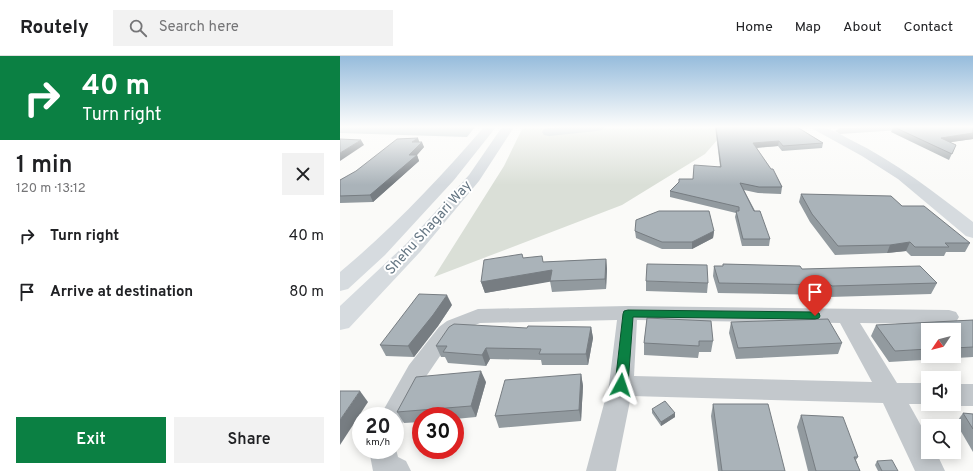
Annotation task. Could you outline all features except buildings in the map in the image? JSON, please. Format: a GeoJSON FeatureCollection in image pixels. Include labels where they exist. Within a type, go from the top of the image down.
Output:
{"type":"FeatureCollection","features":[{"type":"Feature","properties":{"kind":"main road","name":"Shehu Shagari Way"},"geometry":{"type":"LineString","coordinates":[[340,284],[378,251],[449,177],[474,146]]}},
{"type":"Feature","properties":{"kind":"main road","name":"Shehu Shagari Way"},"geometry":{"type":"LineString","coordinates":[[340,321],[413,248],[474,178],[495,146]]}},
{"type":"Feature","properties":{"kind":"main road"},"geometry":{"type":"LineString","coordinates":[[853,146],[903,176],[973,232]]}},
{"type":"Feature","properties":{"kind":"main road"},"geometry":{"type":"LineString","coordinates":[[868,146],[921,177],[973,216]]}},
{"type":"Feature","properties":{"kind":"street"},"geometry":{"type":"LineString","coordinates":[[601,471],[621,385],[628,314]]}},
{"type":"Feature","properties":{"kind":"street"},"geometry":{"type":"LineString","coordinates":[[398,407],[417,372],[446,332],[454,326],[478,316],[628,314],[949,317]]}},
{"type":"Feature","properties":{"kind":"street"},"geometry":{"type":"LineString","coordinates":[[846,316],[890,393],[930,471]]}},
{"type":"Feature","properties":{"kind":"street"},"geometry":{"type":"LineString","coordinates":[[621,385],[921,394]]}},
{"type":"Feature","properties":{"kind":"street"},"geometry":{"type":"LineString","coordinates":[[961,395],[973,395]]}},
{"type":"Feature","properties":{"kind":"street"},"geometry":{"type":"LineString","coordinates":[[384,459],[385,466],[396,471]]}},
{"type":"Feature","properties":{"kind":"shaded area"},"geometry":{"type":"Polygon","coordinates":[[[514,146],[712,146],[705,154],[622,205],[434,277],[504,166],[514,146]]]}},
{"type":"Feature","properties":{"kind":"route"},"geometry":{"type":"LineString","coordinates":[[621,385],[628,314],[815,316]]}}]}
